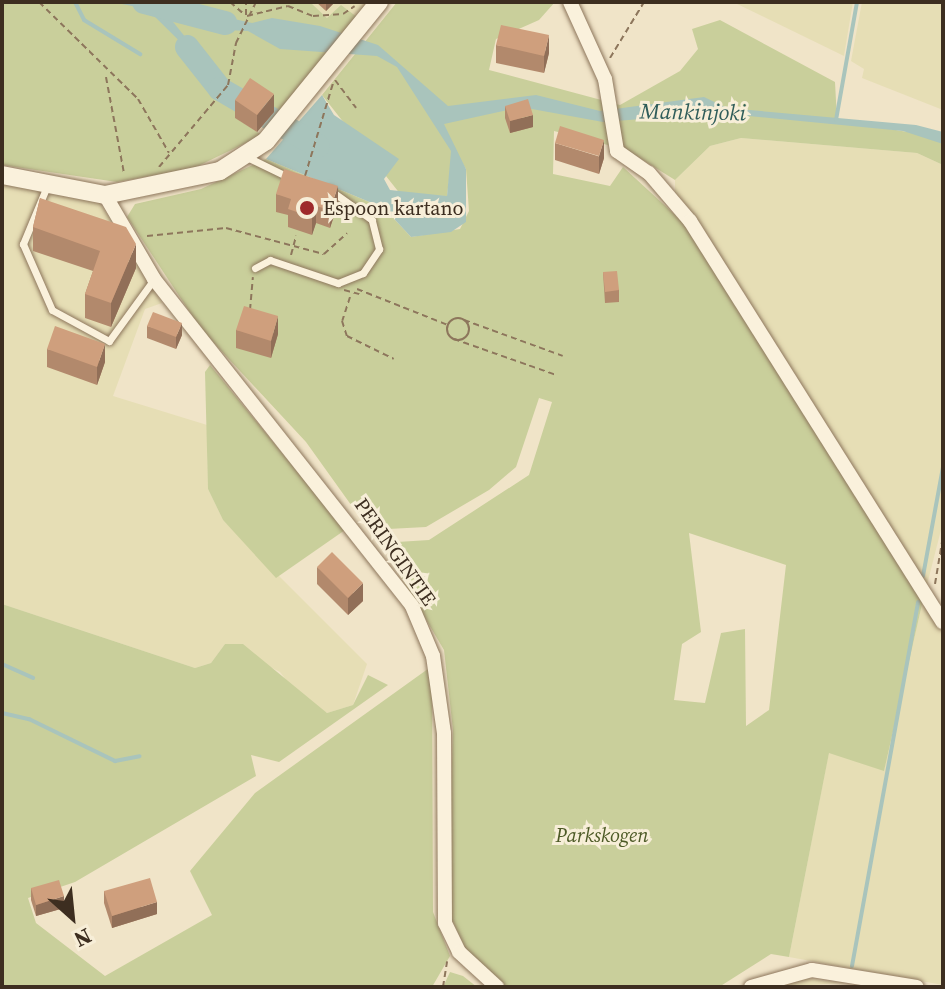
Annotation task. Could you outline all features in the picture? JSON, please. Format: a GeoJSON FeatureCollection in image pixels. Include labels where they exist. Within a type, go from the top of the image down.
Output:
{"type":"FeatureCollection","features":[{"type":"Feature","properties":{"kind":"street"},"geometry":{"type":"LineString","coordinates":[[570,2],[598,64],[617,151],[649,173],[690,221],[943,622]]}},
{"type":"Feature","properties":{"kind":"street"},"geometry":{"type":"LineString","coordinates":[[2,175],[105,195],[128,194],[247,157],[266,141],[331,70],[359,27],[368,4]]}},
{"type":"Feature","properties":{"kind":"street","name":"PERINGINTIE"},"geometry":{"type":"LineString","coordinates":[[105,195],[154,279],[365,538],[427,637],[444,733],[443,909],[451,940]]}},
{"type":"Feature","properties":{"kind":"street"},"geometry":{"type":"LineString","coordinates":[[451,940],[497,987]]}},
{"type":"Feature","properties":{"kind":"street"},"geometry":{"type":"LineString","coordinates":[[751,987],[812,970],[917,987]]}},
{"type":"Feature","properties":{"kind":"lane"},"geometry":{"type":"LineString","coordinates":[[247,157],[304,181]]}},
{"type":"Feature","properties":{"kind":"lane"},"geometry":{"type":"LineString","coordinates":[[255,268],[270,260],[338,283],[351,282],[374,260],[379,237],[362,207],[314,184]]}},
{"type":"Feature","properties":{"kind":"lane"},"geometry":{"type":"LineString","coordinates":[[47,186],[23,244],[52,310],[109,341],[154,279]]}},
{"type":"Feature","properties":{"kind":"path"},"geometry":{"type":"LineString","coordinates":[[39,2],[106,76],[138,99],[169,153]]}},
{"type":"Feature","properties":{"kind":"path"},"geometry":{"type":"LineString","coordinates":[[230,2],[246,16]]}},
{"type":"Feature","properties":{"kind":"path"},"geometry":{"type":"LineString","coordinates":[[246,2],[246,16]]}},
{"type":"Feature","properties":{"kind":"path"},"geometry":{"type":"LineString","coordinates":[[148,190],[169,153],[228,85],[236,43],[246,16],[256,2]]}},
{"type":"Feature","properties":{"kind":"path"},"geometry":{"type":"LineString","coordinates":[[598,64],[620,48],[644,2]]}},
{"type":"Feature","properties":{"kind":"path"},"geometry":{"type":"LineString","coordinates":[[246,16],[288,6],[313,16],[343,14],[368,4]]}},
{"type":"Feature","properties":{"kind":"path"},"geometry":{"type":"LineString","coordinates":[[331,70],[356,108]]}},
{"type":"Feature","properties":{"kind":"path"},"geometry":{"type":"LineString","coordinates":[[304,181],[319,139],[331,70]]}},
{"type":"Feature","properties":{"kind":"path"},"geometry":{"type":"LineString","coordinates":[[106,76],[128,194]]}},
{"type":"Feature","properties":{"kind":"path"},"geometry":{"type":"LineString","coordinates":[[130,240],[226,228],[324,254],[347,233]]}},
{"type":"Feature","properties":{"kind":"path"},"geometry":{"type":"LineString","coordinates":[[287,268],[296,236]]}},
{"type":"Feature","properties":{"kind":"path"},"geometry":{"type":"LineString","coordinates":[[252,317],[255,268]]}},
{"type":"Feature","properties":{"kind":"path"},"geometry":{"type":"LineString","coordinates":[[351,282],[361,293],[448,325],[464,320],[563,356]]}},
{"type":"Feature","properties":{"kind":"path"},"geometry":{"type":"LineString","coordinates":[[338,283],[350,297]]}},
{"type":"Feature","properties":{"kind":"path"},"geometry":{"type":"LineString","coordinates":[[350,297],[361,293]]}},
{"type":"Feature","properties":{"kind":"path"},"geometry":{"type":"LineString","coordinates":[[350,297],[342,321],[347,336],[394,359]]}},
{"type":"Feature","properties":{"kind":"path"},"geometry":{"type":"LineString","coordinates":[[454,339],[468,332],[464,320]]}},
{"type":"Feature","properties":{"kind":"path"},"geometry":{"type":"LineString","coordinates":[[448,325],[454,339],[556,375]]}},
{"type":"Feature","properties":{"kind":"path"},"geometry":{"type":"LineString","coordinates":[[931,605],[943,536]]}},
{"type":"Feature","properties":{"kind":"path"},"geometry":{"type":"LineString","coordinates":[[443,987],[451,940]]}},
{"type":"Feature","properties":{"kind":"shaded area"},"geometry":{"type":"Polygon","coordinates":[[[310,2],[372,2],[357,17],[327,18],[310,2]]]}},
{"type":"Feature","properties":{"kind":"shaded area"},"geometry":{"type":"Polygon","coordinates":[[[733,2],[853,2],[844,56],[733,2]]]}},
{"type":"Feature","properties":{"kind":"shaded area"},"geometry":{"type":"Polygon","coordinates":[[[862,2],[943,2],[943,110],[862,78],[864,69],[851,61],[862,2]]]}},
{"type":"Feature","properties":{"kind":"shaded area"},"geometry":{"type":"Polygon","coordinates":[[[741,138],[917,153],[943,165],[943,522],[927,585],[919,584],[675,193],[675,180],[710,146],[741,138]]]}},
{"type":"Feature","properties":{"kind":"shaded area"},"geometry":{"type":"Polygon","coordinates":[[[2,182],[100,203],[162,303],[145,309],[113,396],[207,425],[208,489],[223,520],[367,664],[353,705],[327,713],[299,697],[280,672],[225,644],[211,663],[195,668],[2,604],[2,182]]]}},
{"type":"Feature","properties":{"kind":"shaded area"},"geometry":{"type":"Polygon","coordinates":[[[923,600],[943,633],[943,985],[789,957],[829,752],[884,770],[923,600]]]}},
{"type":"Feature","properties":{"kind":"shaded area"},"geometry":{"type":"Polygon","coordinates":[[[801,978],[844,983],[776,987],[801,978]]]}},
{"type":"Feature","properties":{"kind":"green space"},"geometry":{"type":"Polygon","coordinates":[[[2,2],[310,2],[327,18],[341,5],[357,17],[290,107],[276,113],[250,96],[236,118],[262,135],[194,168],[117,182],[2,165],[2,2]]]}},
{"type":"Feature","properties":{"kind":"green space","name":"Parkskogen"},"geometry":{"type":"Polygon","coordinates":[[[397,2],[555,2],[539,20],[496,39],[489,70],[620,105],[680,71],[698,49],[692,29],[720,20],[835,82],[837,120],[943,138],[943,165],[917,153],[741,138],[710,146],[675,180],[627,150],[554,131],[553,174],[610,186],[623,167],[686,225],[923,600],[884,771],[829,753],[789,957],[771,954],[719,987],[499,987],[475,969],[447,909],[453,730],[444,650],[381,543],[429,540],[529,475],[552,402],[539,398],[516,467],[489,490],[426,527],[369,530],[306,442],[201,329],[127,217],[135,204],[201,189],[266,159],[384,208],[411,237],[460,229],[469,211],[466,169],[453,148],[447,196],[401,195],[322,95],[397,2]],[[689,533],[701,632],[682,644],[674,700],[705,703],[721,633],[745,629],[746,726],[769,710],[786,565],[689,533]]]}},
{"type":"Feature","properties":{"kind":"green space"},"geometry":{"type":"Polygon","coordinates":[[[210,365],[345,530],[276,578],[223,520],[208,489],[205,372],[210,365]]]}},
{"type":"Feature","properties":{"kind":"green space"},"geometry":{"type":"Polygon","coordinates":[[[2,604],[195,668],[211,663],[225,644],[243,644],[327,713],[353,705],[368,675],[388,685],[279,762],[251,755],[256,776],[75,882],[28,898],[36,923],[105,976],[212,915],[190,871],[255,793],[432,666],[433,912],[450,956],[432,987],[2,987],[2,604]]]}},
{"type":"Feature","properties":{"kind":"green space"},"geometry":{"type":"Polygon","coordinates":[[[450,972],[463,976],[477,987],[443,987],[450,972]]]}},
{"type":"Feature","properties":{"kind":"water"},"geometry":{"type":"Polygon","coordinates":[[[112,2],[158,2],[252,23],[272,18],[320,26],[378,45],[448,106],[536,95],[600,111],[704,97],[727,108],[916,125],[943,132],[943,144],[903,131],[718,113],[603,122],[521,107],[444,124],[466,169],[466,222],[451,232],[411,237],[384,208],[266,159],[322,95],[334,115],[399,159],[384,179],[390,190],[447,196],[451,151],[397,67],[377,56],[280,49],[248,31],[205,29],[193,15],[170,18],[222,83],[147,9],[112,2]]]}},
{"type":"Feature","properties":{"kind":"building"},"geometry":{"type":"Polygon","coordinates":[[[501,25],[549,35],[544,56],[496,45],[501,25]]]}},
{"type":"Feature","properties":{"kind":"building"},"geometry":{"type":"Polygon","coordinates":[[[250,78],[274,94],[257,115],[235,100],[250,78]]]}},
{"type":"Feature","properties":{"kind":"building"},"geometry":{"type":"Polygon","coordinates":[[[528,99],[533,115],[510,121],[505,106],[528,99]]]}},
{"type":"Feature","properties":{"kind":"building"},"geometry":{"type":"Polygon","coordinates":[[[560,126],[604,140],[599,156],[555,143],[560,126]]]}},
{"type":"Feature","properties":{"kind":"building"},"geometry":{"type":"Polygon","coordinates":[[[284,169],[338,186],[330,210],[316,206],[312,217],[288,209],[291,199],[276,194],[284,169]]]}},
{"type":"Feature","properties":{"kind":"building"},"geometry":{"type":"Polygon","coordinates":[[[40,198],[126,227],[136,244],[111,303],[85,294],[100,251],[33,227],[40,198]]]}},
{"type":"Feature","properties":{"kind":"building"},"geometry":{"type":"Polygon","coordinates":[[[617,271],[619,290],[605,292],[603,272],[617,271]]]}},
{"type":"Feature","properties":{"kind":"building"},"geometry":{"type":"Polygon","coordinates":[[[244,306],[278,316],[271,341],[236,330],[244,306]]]}},
{"type":"Feature","properties":{"kind":"building"},"geometry":{"type":"Polygon","coordinates":[[[153,312],[182,323],[176,337],[147,326],[153,312]]]}},
{"type":"Feature","properties":{"kind":"building"},"geometry":{"type":"Polygon","coordinates":[[[55,326],[105,344],[97,367],[47,349],[55,326]]]}},
{"type":"Feature","properties":{"kind":"building"},"geometry":{"type":"Polygon","coordinates":[[[332,552],[363,583],[348,598],[317,567],[332,552]]]}},
{"type":"Feature","properties":{"kind":"building"},"geometry":{"type":"Polygon","coordinates":[[[150,878],[157,902],[112,916],[104,891],[150,878]]]}},
{"type":"Feature","properties":{"kind":"building"},"geometry":{"type":"Polygon","coordinates":[[[59,880],[64,896],[36,905],[31,888],[59,880]]]}},
{"type":"Feature","properties":{"kind":"waterway"},"geometry":{"type":"LineString","coordinates":[[75,2],[84,20],[140,54]]}},
{"type":"Feature","properties":{"kind":"waterway","name":"Mankinjoki"},"geometry":{"type":"LineString","coordinates":[[144,2],[225,23]]}},
{"type":"Feature","properties":{"kind":"waterway"},"geometry":{"type":"LineString","coordinates":[[836,120],[857,2]]}},
{"type":"Feature","properties":{"kind":"waterway","name":"Mankinjoki"},"geometry":{"type":"LineString","coordinates":[[187,47],[220,89],[318,146]]}},
{"type":"Feature","properties":{"kind":"waterway"},"geometry":{"type":"LineString","coordinates":[[923,576],[943,467]]}},
{"type":"Feature","properties":{"kind":"waterway"},"geometry":{"type":"LineString","coordinates":[[852,966],[918,602]]}},
{"type":"Feature","properties":{"kind":"waterway"},"geometry":{"type":"LineString","coordinates":[[2,664],[33,678]]}},
{"type":"Feature","properties":{"kind":"waterway"},"geometry":{"type":"LineString","coordinates":[[2,713],[29,719],[115,761],[140,756]]}},
{"type":"Feature","properties":{"kind":"place","name":"Espoon kartano"},"geometry":{"type":"Point","coordinates":[307,208]}}]}
